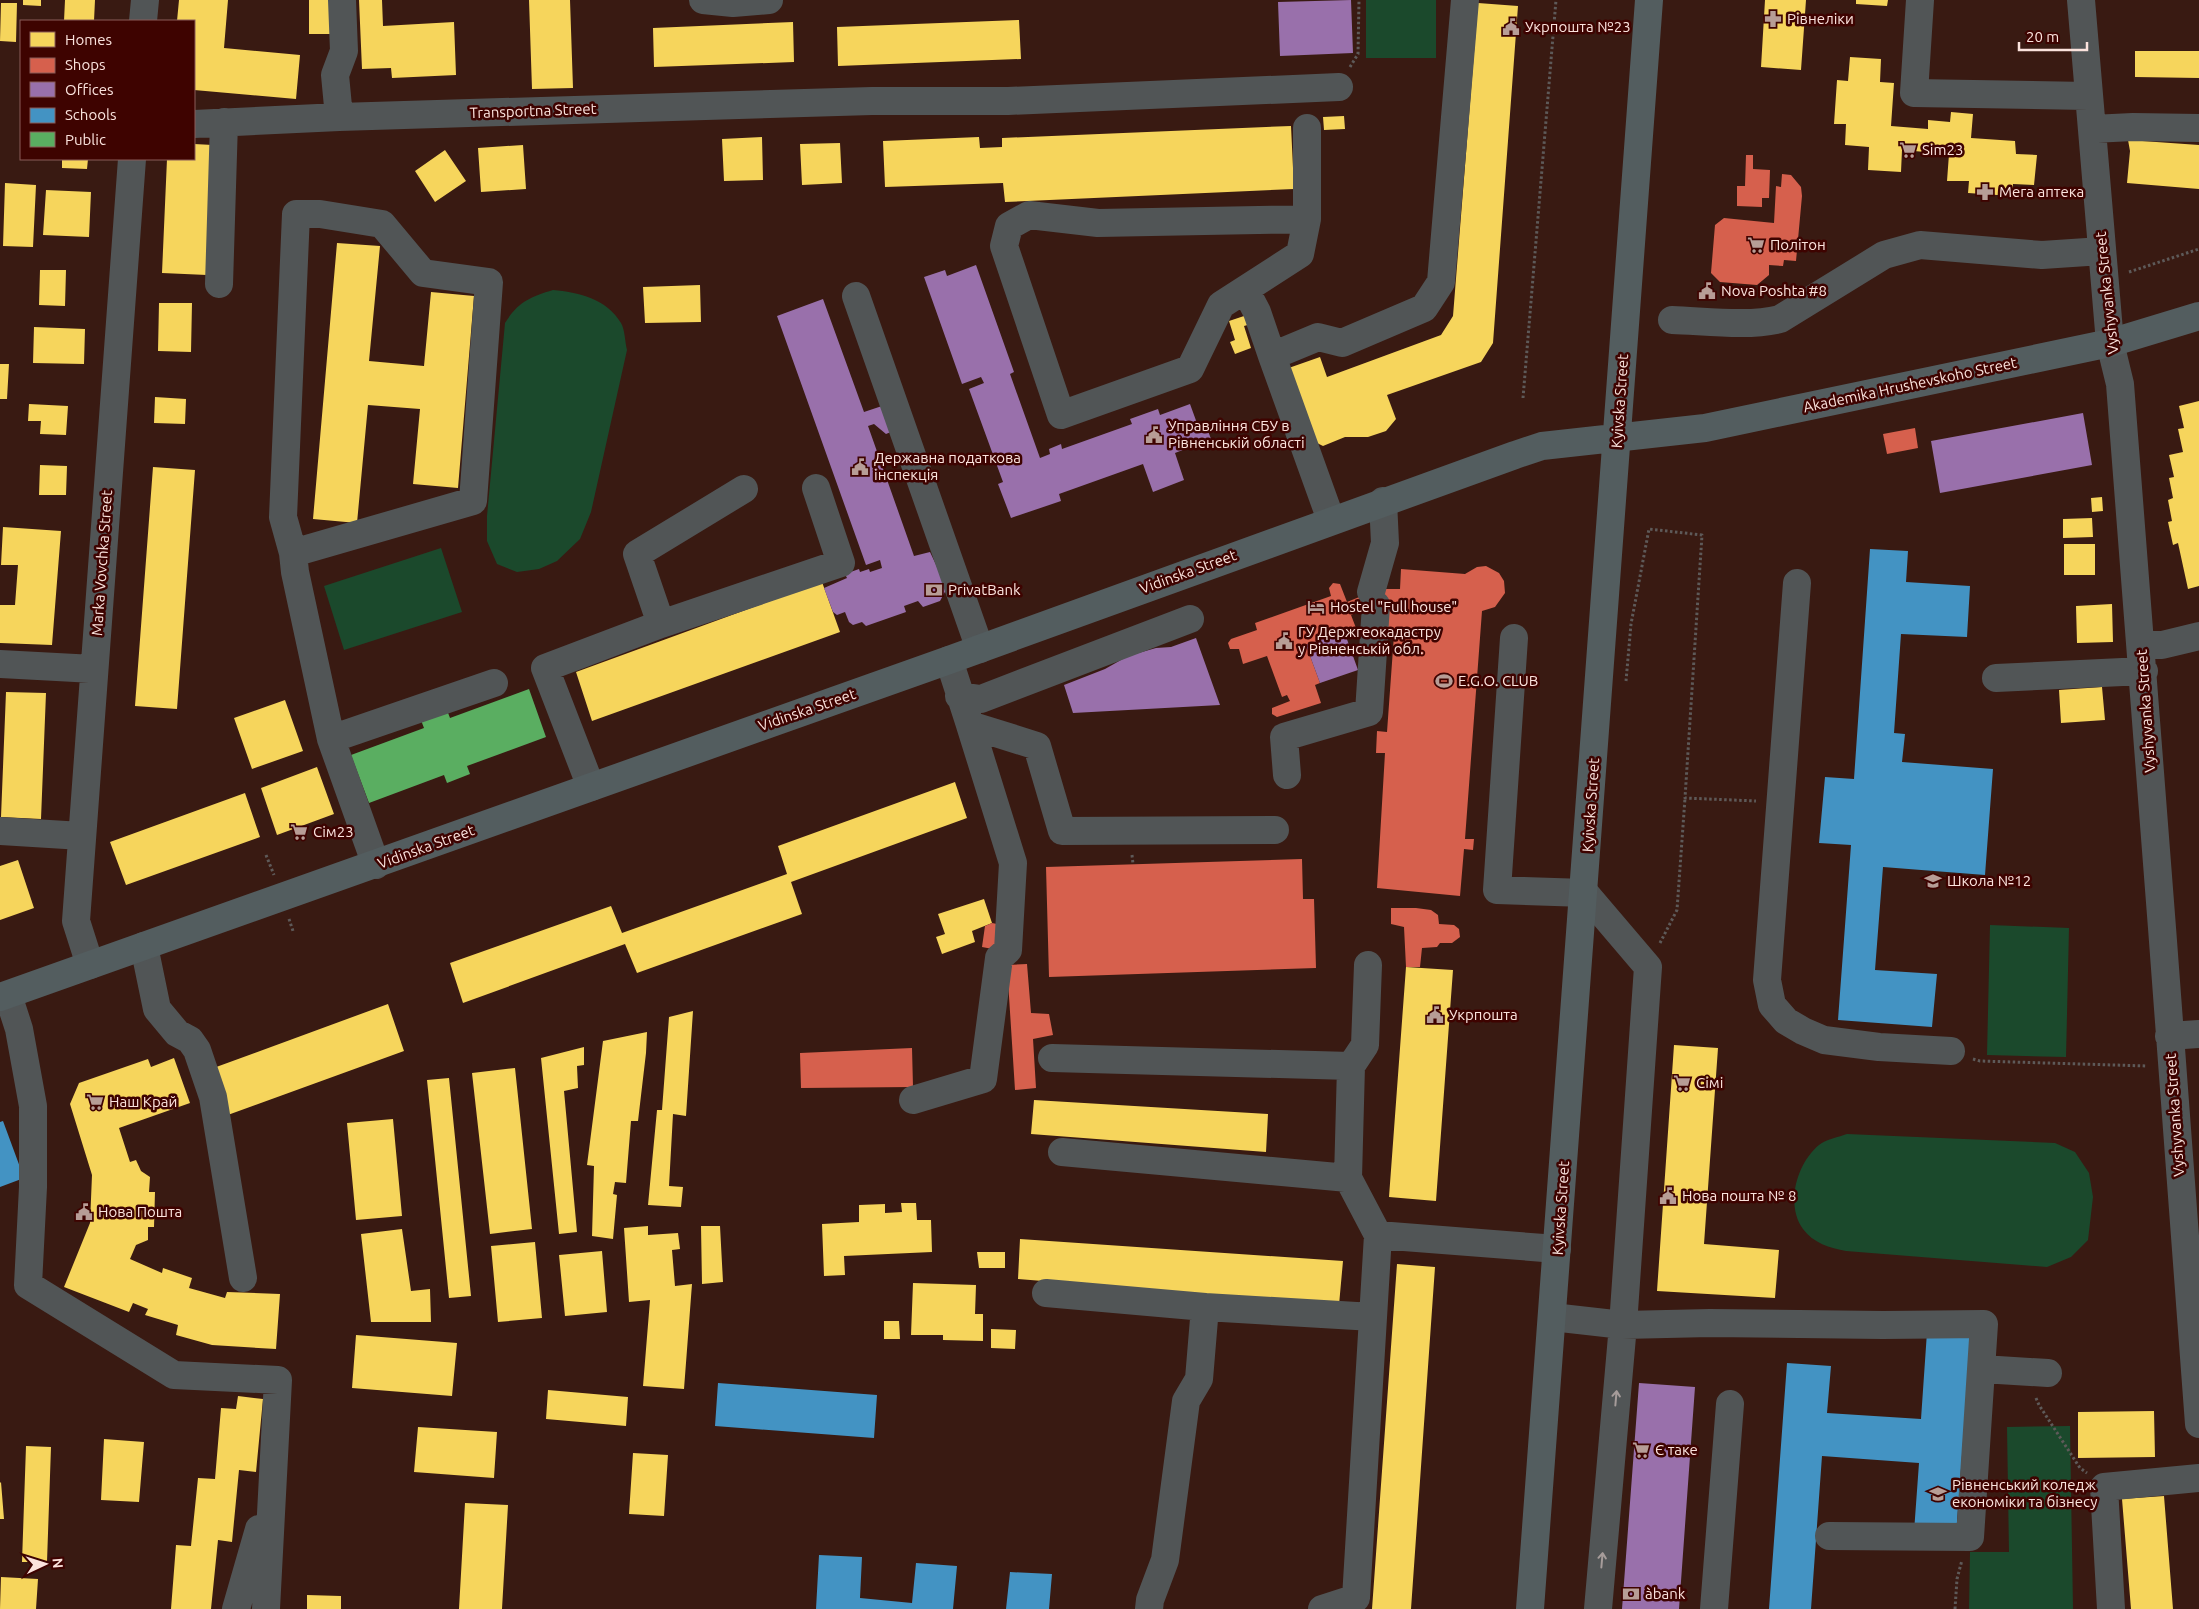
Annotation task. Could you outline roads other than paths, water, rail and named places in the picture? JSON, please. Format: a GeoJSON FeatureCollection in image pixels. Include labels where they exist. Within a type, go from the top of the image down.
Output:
{"type":"FeatureCollection","features":[{"type":"Feature","properties":{"kind":"main road","name":"Kyivska Street"},"geometry":{"type":"LineString","coordinates":[[1530,1609],[1585,893],[1650,0]]}},
{"type":"Feature","properties":{"kind":"main road","name":"Akademika Hrushevskoho Street"},"geometry":{"type":"LineString","coordinates":[[1617,438],[1705,428],[2110,343],[2199,316]]}},
{"type":"Feature","properties":{"kind":"main road","name":"Vidinska Street"},"geometry":{"type":"LineString","coordinates":[[4,996],[376,865],[591,786],[949,660],[1331,520],[1542,446],[1617,438]]}},
{"type":"Feature","properties":{"kind":"street"},"geometry":{"type":"LineString","coordinates":[[143,20],[145,0]]}},
{"type":"Feature","properties":{"kind":"street"},"geometry":{"type":"LineString","coordinates":[[339,117],[335,75],[344,51],[342,0]]}},
{"type":"Feature","properties":{"kind":"street"},"geometry":{"type":"LineString","coordinates":[[703,0],[733,3],[769,0]]}},
{"type":"Feature","properties":{"kind":"street"},"geometry":{"type":"LineString","coordinates":[[1272,356],[1318,337],[1342,344],[1424,308],[1441,282],[1465,0]]}},
{"type":"Feature","properties":{"kind":"street"},"geometry":{"type":"LineString","coordinates":[[1920,0],[1914,93],[2088,96]]}},
{"type":"Feature","properties":{"kind":"street","name":"Vyshyvanka Street"},"geometry":{"type":"LineString","coordinates":[[2080,0],[2110,343],[2120,384],[2143,658],[2169,1036],[2199,1424]]}},
{"type":"Feature","properties":{"kind":"street","name":"Transportna Street"},"geometry":{"type":"LineString","coordinates":[[195,124],[339,117],[872,101],[1008,101],[1340,87]]}},
{"type":"Feature","properties":{"kind":"street"},"geometry":{"type":"LineString","coordinates":[[219,284],[224,122]]}},
{"type":"Feature","properties":{"kind":"street"},"geometry":{"type":"LineString","coordinates":[[2092,129],[2133,126],[2199,128]]}},
{"type":"Feature","properties":{"kind":"street"},"geometry":{"type":"LineString","coordinates":[[1306,128],[1307,219],[1300,254],[1246,291],[1221,305],[1190,369],[1060,415],[1004,246],[1009,226],[1029,214],[1098,223],[1307,219]]}},
{"type":"Feature","properties":{"kind":"street","name":"Marka Vovchka Street"},"geometry":{"type":"LineString","coordinates":[[90,965],[76,921],[132,160]]}},
{"type":"Feature","properties":{"kind":"street"},"geometry":{"type":"LineString","coordinates":[[293,553],[473,501],[489,282],[423,273],[382,224],[320,214],[296,214],[283,517],[293,553],[294,572],[331,739],[376,865]]}},
{"type":"Feature","properties":{"kind":"street"},"geometry":{"type":"LineString","coordinates":[[1672,320],[1770,322],[1780,319],[1884,255],[1920,245],[2042,255],[2102,251]]}},
{"type":"Feature","properties":{"kind":"street"},"geometry":{"type":"LineString","coordinates":[[1246,291],[1257,312],[1331,520]]}},
{"type":"Feature","properties":{"kind":"street"},"geometry":{"type":"LineString","coordinates":[[856,296],[980,648]]}},
{"type":"Feature","properties":{"kind":"street"},"geometry":{"type":"LineString","coordinates":[[591,786],[545,668],[661,624],[841,563],[816,488]]}},
{"type":"Feature","properties":{"kind":"street"},"geometry":{"type":"LineString","coordinates":[[661,624],[636,554],[744,489]]}},
{"type":"Feature","properties":{"kind":"street"},"geometry":{"type":"LineString","coordinates":[[1286,774],[1284,737],[1369,712],[1374,598],[1385,543],[1384,501]]}},
{"type":"Feature","properties":{"kind":"street"},"geometry":{"type":"LineString","coordinates":[[1797,583],[1767,980],[1772,1005],[1786,1021],[1824,1040],[1951,1052]]}},
{"type":"Feature","properties":{"kind":"street"},"geometry":{"type":"LineString","coordinates":[[959,696],[981,699],[1190,619]]}},
{"type":"Feature","properties":{"kind":"street"},"geometry":{"type":"LineString","coordinates":[[1996,678],[2143,658],[2162,645],[2199,636]]}},
{"type":"Feature","properties":{"kind":"street"},"geometry":{"type":"LineString","coordinates":[[1514,638],[1497,890],[1585,893],[1648,967],[1623,1326],[1598,1609]]}},
{"type":"Feature","properties":{"kind":"street"},"geometry":{"type":"LineString","coordinates":[[913,1100],[983,1079],[994,960],[1008,950],[1013,863],[949,660]]}},
{"type":"Feature","properties":{"kind":"street"},"geometry":{"type":"LineString","coordinates":[[0,664],[94,670]]}},
{"type":"Feature","properties":{"kind":"street"},"geometry":{"type":"LineString","coordinates":[[331,739],[494,683]]}},
{"type":"Feature","properties":{"kind":"street"},"geometry":{"type":"LineString","coordinates":[[970,725],[1037,746],[1062,830],[1275,830]]}},
{"type":"Feature","properties":{"kind":"street"},"geometry":{"type":"LineString","coordinates":[[0,831],[82,836]]}},
{"type":"Feature","properties":{"kind":"street"},"geometry":{"type":"LineString","coordinates":[[144,946],[157,1009],[177,1033],[190,1040],[197,1050],[213,1097],[243,1278]]}},
{"type":"Feature","properties":{"kind":"street"},"geometry":{"type":"LineString","coordinates":[[1322,1609],[1356,1598],[1378,1235],[1348,1178],[1351,1066],[1365,1045],[1368,965]]}},
{"type":"Feature","properties":{"kind":"street"},"geometry":{"type":"LineString","coordinates":[[4,996],[19,1029],[33,1106],[27,1189],[28,1285],[174,1375],[278,1380],[266,1609]]}},
{"type":"Feature","properties":{"kind":"street"},"geometry":{"type":"LineString","coordinates":[[2169,1036],[2199,1034]]}},
{"type":"Feature","properties":{"kind":"street"},"geometry":{"type":"LineString","coordinates":[[1052,1058],[1351,1066]]}},
{"type":"Feature","properties":{"kind":"street"},"geometry":{"type":"LineString","coordinates":[[1062,1152],[1348,1178]]}},
{"type":"Feature","properties":{"kind":"street"},"geometry":{"type":"LineString","coordinates":[[1378,1235],[1510,1247],[1558,1249]]}},
{"type":"Feature","properties":{"kind":"street"},"geometry":{"type":"LineString","coordinates":[[1046,1293],[1205,1307],[1374,1317]]}},
{"type":"Feature","properties":{"kind":"street"},"geometry":{"type":"LineString","coordinates":[[1149,1609],[1150,1600],[1165,1560],[1186,1401],[1199,1379],[1205,1307]]}},
{"type":"Feature","properties":{"kind":"street"},"geometry":{"type":"LineString","coordinates":[[1552,1317],[1623,1326],[1710,1323],[1883,1326],[1984,1324],[1970,1537],[1828,1536]]}},
{"type":"Feature","properties":{"kind":"street"},"geometry":{"type":"LineString","coordinates":[[1982,1369],[2037,1372]]}},
{"type":"Feature","properties":{"kind":"street"},"geometry":{"type":"LineString","coordinates":[[1714,1609],[1730,1404]]}},
{"type":"Feature","properties":{"kind":"street"},"geometry":{"type":"LineString","coordinates":[[2111,1609],[2104,1487],[2199,1478]]}},
{"type":"Feature","properties":{"kind":"street"},"geometry":{"type":"LineString","coordinates":[[236,1609],[273,1485]]}},
{"type":"Feature","properties":{"kind":"place","name":"Рівнеліки"},"geometry":{"type":"Point","coordinates":[1773,19]}},
{"type":"Feature","properties":{"kind":"place","name":"Укрпошта №23"},"geometry":{"type":"Point","coordinates":[1511,27]}},
{"type":"Feature","properties":{"kind":"place","name":"Sim23"},"geometry":{"type":"Point","coordinates":[1908,150]}},
{"type":"Feature","properties":{"kind":"place","name":"Мега аптека"},"geometry":{"type":"Point","coordinates":[1985,192]}},
{"type":"Feature","properties":{"kind":"place","name":"Політон"},"geometry":{"type":"Point","coordinates":[1756,245]}},
{"type":"Feature","properties":{"kind":"place","name":"Nova Poshta #8"},"geometry":{"type":"Point","coordinates":[1707,291]}},
{"type":"Feature","properties":{"kind":"place","name":"Управління СБУ в Рівненській області"},"geometry":{"type":"Point","coordinates":[1154,435]}},
{"type":"Feature","properties":{"kind":"place","name":"Державна податкова інспекція"},"geometry":{"type":"Point","coordinates":[860,467]}},
{"type":"Feature","properties":{"kind":"place","name":"PrivatBank"},"geometry":{"type":"Point","coordinates":[934,590]}},
{"type":"Feature","properties":{"kind":"place","name":"Hostel \"Full house\""},"geometry":{"type":"Point","coordinates":[1316,607]}},
{"type":"Feature","properties":{"kind":"place","name":"ГУ Держгеокадастру у Рівненській обл."},"geometry":{"type":"Point","coordinates":[1284,641]}},
{"type":"Feature","properties":{"kind":"place","name":"E.G.O. CLUB"},"geometry":{"type":"Point","coordinates":[1444,681]}},
{"type":"Feature","properties":{"kind":"place","name":"Сім23"},"geometry":{"type":"Point","coordinates":[299,832]}},
{"type":"Feature","properties":{"kind":"place","name":"Школа №12"},"geometry":{"type":"Point","coordinates":[1933,881]}},
{"type":"Feature","properties":{"kind":"place","name":"Укрпошта"},"geometry":{"type":"Point","coordinates":[1435,1015]}},
{"type":"Feature","properties":{"kind":"place","name":"Сімі"},"geometry":{"type":"Point","coordinates":[1682,1083]}},
{"type":"Feature","properties":{"kind":"place","name":"Наш Край"},"geometry":{"type":"Point","coordinates":[95,1102]}},
{"type":"Feature","properties":{"kind":"place","name":"Нова пошта № 8"},"geometry":{"type":"Point","coordinates":[1668,1196]}},
{"type":"Feature","properties":{"kind":"place","name":"Нова Пошта"},"geometry":{"type":"Point","coordinates":[84,1212]}},
{"type":"Feature","properties":{"kind":"place","name":"Є таке"},"geometry":{"type":"Point","coordinates":[1641,1450]}},
{"type":"Feature","properties":{"kind":"place","name":"Рівненський коледж економіки та бізнесу"},"geometry":{"type":"Point","coordinates":[1938,1494]}},
{"type":"Feature","properties":{"kind":"place","name":"àbank"},"geometry":{"type":"Point","coordinates":[1631,1594]}}]}
